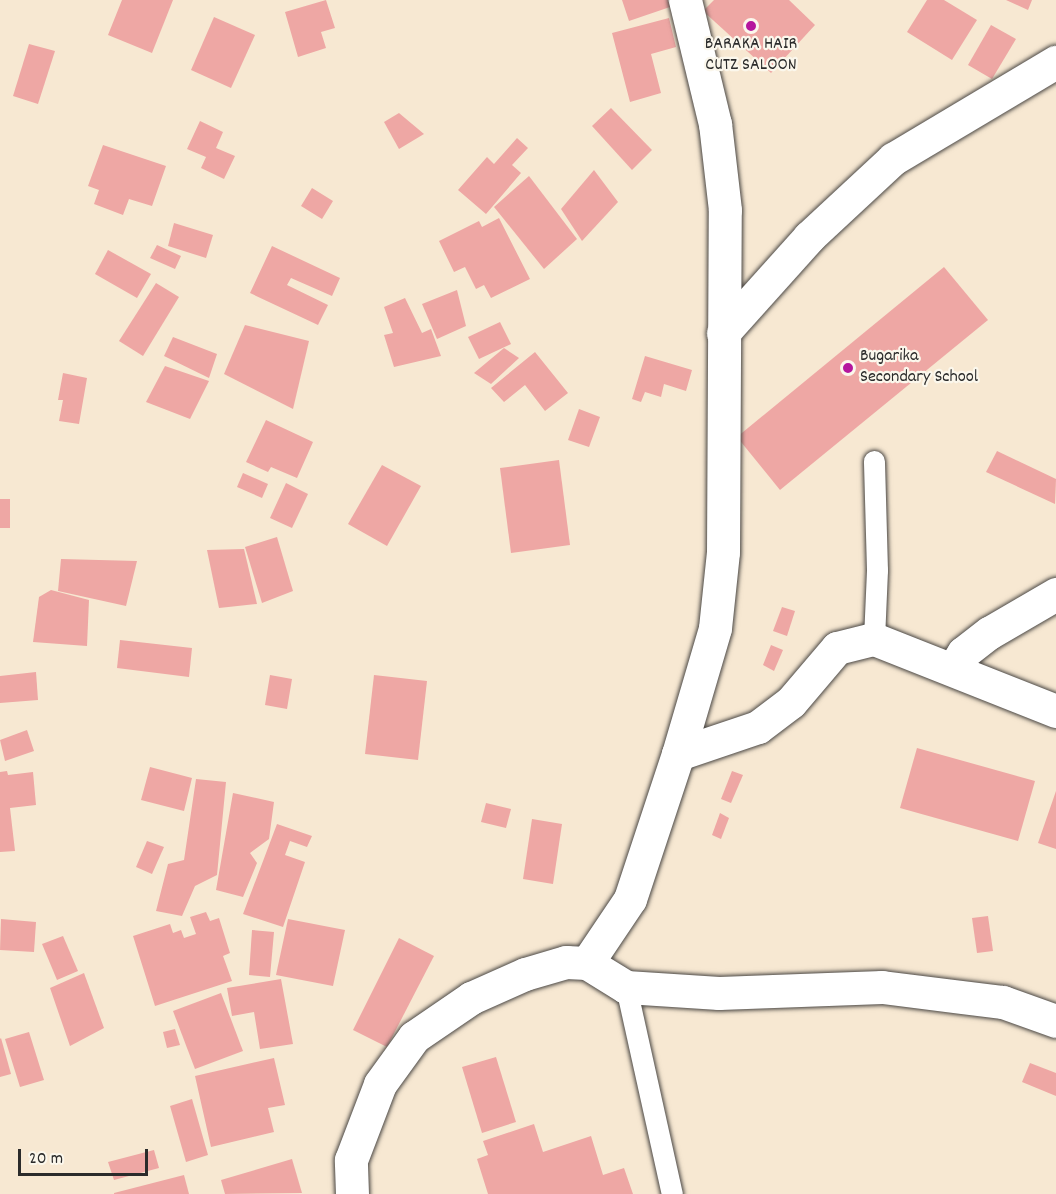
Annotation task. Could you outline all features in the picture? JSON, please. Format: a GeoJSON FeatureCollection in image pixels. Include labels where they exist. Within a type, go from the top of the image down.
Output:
{"type":"FeatureCollection","features":[{"type":"Feature","properties":{"kind":"street"},"geometry":{"type":"LineString","coordinates":[[587,963],[630,898],[678,754],[715,628],[723,552],[724,210],[715,124],[685,0]]}},
{"type":"Feature","properties":{"kind":"street"},"geometry":{"type":"LineString","coordinates":[[723,333],[809,237],[893,159],[1056,62]]}},
{"type":"Feature","properties":{"kind":"street"},"geometry":{"type":"LineString","coordinates":[[953,669],[963,653],[989,633],[1056,594]]}},
{"type":"Feature","properties":{"kind":"street"},"geometry":{"type":"LineString","coordinates":[[678,754],[758,727],[790,702],[837,648],[874,639],[1056,711]]}},
{"type":"Feature","properties":{"kind":"street"},"geometry":{"type":"LineString","coordinates":[[352,1194],[351,1160],[380,1084],[414,1037],[471,998],[525,974],[567,962],[587,963],[626,987],[718,993],[882,987],[1003,1002],[1056,1021]]}},
{"type":"Feature","properties":{"kind":"lane"},"geometry":{"type":"LineString","coordinates":[[874,461],[874,639]]}},
{"type":"Feature","properties":{"kind":"lane"},"geometry":{"type":"LineString","coordinates":[[626,987],[672,1194]]}},
{"type":"Feature","properties":{"kind":"building"},"geometry":{"type":"Polygon","coordinates":[[[122,0],[173,0],[152,53],[108,35],[122,0]]]}},
{"type":"Feature","properties":{"kind":"building"},"geometry":{"type":"Polygon","coordinates":[[[326,0],[335,28],[321,32],[326,48],[298,57],[285,12],[326,0]]]}},
{"type":"Feature","properties":{"kind":"building"},"geometry":{"type":"Polygon","coordinates":[[[622,0],[668,0],[670,7],[629,21],[622,0]]]}},
{"type":"Feature","properties":{"kind":"building"},"geometry":{"type":"Polygon","coordinates":[[[714,0],[789,0],[815,25],[771,73],[703,11],[714,0]]]}},
{"type":"Feature","properties":{"kind":"building"},"geometry":{"type":"Polygon","coordinates":[[[927,0],[944,0],[977,20],[952,60],[907,32],[927,0]]]}},
{"type":"Feature","properties":{"kind":"building"},"geometry":{"type":"Polygon","coordinates":[[[1006,0],[1032,0],[1028,10],[1006,0]]]}},
{"type":"Feature","properties":{"kind":"building"},"geometry":{"type":"Polygon","coordinates":[[[214,17],[255,35],[231,88],[191,70],[214,17]]]}},
{"type":"Feature","properties":{"kind":"building"},"geometry":{"type":"Polygon","coordinates":[[[669,18],[676,47],[651,54],[661,93],[630,102],[612,33],[669,18]]]}},
{"type":"Feature","properties":{"kind":"building"},"geometry":{"type":"Polygon","coordinates":[[[991,25],[1016,39],[992,79],[968,65],[991,25]]]}},
{"type":"Feature","properties":{"kind":"building"},"geometry":{"type":"Polygon","coordinates":[[[29,44],[55,51],[38,104],[13,96],[29,44]]]}},
{"type":"Feature","properties":{"kind":"building"},"geometry":{"type":"Polygon","coordinates":[[[611,108],[652,150],[632,170],[592,126],[611,108]]]}},
{"type":"Feature","properties":{"kind":"building"},"geometry":{"type":"Polygon","coordinates":[[[399,113],[424,134],[399,149],[384,122],[399,113]]]}},
{"type":"Feature","properties":{"kind":"building"},"geometry":{"type":"Polygon","coordinates":[[[200,121],[223,132],[216,148],[235,156],[224,179],[201,168],[206,157],[187,149],[200,121]]]}},
{"type":"Feature","properties":{"kind":"building"},"geometry":{"type":"Polygon","coordinates":[[[517,138],[528,148],[512,165],[521,173],[486,214],[458,190],[487,157],[494,164],[517,138]]]}},
{"type":"Feature","properties":{"kind":"building"},"geometry":{"type":"Polygon","coordinates":[[[103,145],[166,166],[152,206],[129,199],[123,215],[94,204],[99,190],[88,186],[103,145]]]}},
{"type":"Feature","properties":{"kind":"building"},"geometry":{"type":"Polygon","coordinates":[[[594,170],[618,202],[582,241],[561,209],[594,170]]]}},
{"type":"Feature","properties":{"kind":"building"},"geometry":{"type":"Polygon","coordinates":[[[529,176],[577,239],[544,269],[494,207],[529,176]]]}},
{"type":"Feature","properties":{"kind":"building"},"geometry":{"type":"Polygon","coordinates":[[[312,188],[333,201],[322,219],[301,206],[312,188]]]}},
{"type":"Feature","properties":{"kind":"building"},"geometry":{"type":"Polygon","coordinates":[[[499,218],[530,279],[491,298],[484,285],[476,289],[465,267],[454,272],[439,241],[479,221],[482,227],[499,218]]]}},
{"type":"Feature","properties":{"kind":"building"},"geometry":{"type":"Polygon","coordinates":[[[174,223],[213,235],[206,258],[168,246],[174,223]]]}},
{"type":"Feature","properties":{"kind":"building"},"geometry":{"type":"Polygon","coordinates":[[[157,245],[181,256],[175,269],[150,258],[157,245]]]}},
{"type":"Feature","properties":{"kind":"building"},"geometry":{"type":"Polygon","coordinates":[[[272,246],[340,278],[332,296],[291,278],[287,285],[328,305],[318,325],[250,293],[272,246]]]}},
{"type":"Feature","properties":{"kind":"building"},"geometry":{"type":"Polygon","coordinates":[[[108,250],[151,274],[137,298],[95,274],[108,250]]]}},
{"type":"Feature","properties":{"kind":"building","name":"Bugarika Secondary School"},"geometry":{"type":"Polygon","coordinates":[[[944,267],[988,320],[780,490],[737,437],[944,267]]]}},
{"type":"Feature","properties":{"kind":"building"},"geometry":{"type":"Polygon","coordinates":[[[156,283],[179,297],[143,356],[119,341],[156,283]]]}},
{"type":"Feature","properties":{"kind":"building"},"geometry":{"type":"Polygon","coordinates":[[[457,290],[466,326],[437,339],[422,304],[457,290]]]}},
{"type":"Feature","properties":{"kind":"building"},"geometry":{"type":"Polygon","coordinates":[[[405,298],[422,333],[431,329],[441,356],[394,367],[384,335],[393,333],[384,307],[405,298]]]}},
{"type":"Feature","properties":{"kind":"building"},"geometry":{"type":"Polygon","coordinates":[[[500,322],[511,344],[479,359],[468,337],[500,322]]]}},
{"type":"Feature","properties":{"kind":"building"},"geometry":{"type":"Polygon","coordinates":[[[245,325],[309,341],[293,409],[224,374],[245,325]]]}},
{"type":"Feature","properties":{"kind":"building"},"geometry":{"type":"Polygon","coordinates":[[[173,337],[217,354],[209,378],[164,356],[173,337]]]}},
{"type":"Feature","properties":{"kind":"building"},"geometry":{"type":"Polygon","coordinates":[[[504,348],[519,358],[491,384],[474,373],[504,348]]]}},
{"type":"Feature","properties":{"kind":"building"},"geometry":{"type":"Polygon","coordinates":[[[535,352],[568,393],[545,411],[525,385],[504,402],[491,388],[535,352]]]}},
{"type":"Feature","properties":{"kind":"building"},"geometry":{"type":"Polygon","coordinates":[[[645,356],[692,370],[686,391],[664,384],[661,397],[645,392],[641,402],[632,399],[645,356]]]}},
{"type":"Feature","properties":{"kind":"building"},"geometry":{"type":"Polygon","coordinates":[[[165,366],[209,381],[190,419],[146,402],[165,366]]]}},
{"type":"Feature","properties":{"kind":"building"},"geometry":{"type":"Polygon","coordinates":[[[63,373],[87,378],[79,424],[59,421],[63,400],[58,400],[63,373]]]}},
{"type":"Feature","properties":{"kind":"building"},"geometry":{"type":"Polygon","coordinates":[[[579,409],[600,417],[589,447],[568,440],[579,409]]]}},
{"type":"Feature","properties":{"kind":"building"},"geometry":{"type":"Polygon","coordinates":[[[266,420],[313,442],[297,478],[271,467],[268,472],[246,462],[266,420]]]}},
{"type":"Feature","properties":{"kind":"building"},"geometry":{"type":"Polygon","coordinates":[[[997,451],[1056,479],[1055,504],[986,472],[997,451]]]}},
{"type":"Feature","properties":{"kind":"building"},"geometry":{"type":"Polygon","coordinates":[[[559,460],[570,545],[511,553],[500,468],[559,460]]]}},
{"type":"Feature","properties":{"kind":"building"},"geometry":{"type":"Polygon","coordinates":[[[382,465],[421,486],[387,546],[348,524],[382,465]]]}},
{"type":"Feature","properties":{"kind":"building"},"geometry":{"type":"Polygon","coordinates":[[[243,473],[268,484],[262,498],[237,487],[243,473]]]}},
{"type":"Feature","properties":{"kind":"building"},"geometry":{"type":"Polygon","coordinates":[[[286,483],[308,494],[292,528],[270,518],[286,483]]]}},
{"type":"Feature","properties":{"kind":"building"},"geometry":{"type":"Polygon","coordinates":[[[0,499],[10,499],[10,528],[0,528],[0,499]]]}},
{"type":"Feature","properties":{"kind":"building"},"geometry":{"type":"Polygon","coordinates":[[[277,537],[293,591],[262,603],[245,547],[277,537]]]}},
{"type":"Feature","properties":{"kind":"building"},"geometry":{"type":"Polygon","coordinates":[[[244,549],[257,604],[219,608],[207,550],[244,549]]]}},
{"type":"Feature","properties":{"kind":"building"},"geometry":{"type":"Polygon","coordinates":[[[61,559],[137,561],[126,606],[58,591],[61,559]]]}},
{"type":"Feature","properties":{"kind":"building"},"geometry":{"type":"Polygon","coordinates":[[[51,590],[89,600],[87,646],[33,642],[39,597],[51,590]]]}},
{"type":"Feature","properties":{"kind":"building"},"geometry":{"type":"Polygon","coordinates":[[[782,607],[795,611],[787,636],[773,631],[782,607]]]}},
{"type":"Feature","properties":{"kind":"building"},"geometry":{"type":"Polygon","coordinates":[[[120,640],[192,648],[189,677],[117,668],[120,640]]]}},
{"type":"Feature","properties":{"kind":"building"},"geometry":{"type":"Polygon","coordinates":[[[771,645],[783,650],[774,671],[763,665],[771,645]]]}},
{"type":"Feature","properties":{"kind":"building"},"geometry":{"type":"Polygon","coordinates":[[[36,672],[38,700],[0,703],[0,676],[36,672]]]}},
{"type":"Feature","properties":{"kind":"building"},"geometry":{"type":"Polygon","coordinates":[[[270,675],[292,679],[287,709],[265,705],[270,675]]]}},
{"type":"Feature","properties":{"kind":"building"},"geometry":{"type":"Polygon","coordinates":[[[374,675],[427,681],[418,760],[365,754],[374,675]]]}},
{"type":"Feature","properties":{"kind":"building"},"geometry":{"type":"Polygon","coordinates":[[[27,730],[34,751],[5,761],[0,740],[27,730]]]}},
{"type":"Feature","properties":{"kind":"building"},"geometry":{"type":"Polygon","coordinates":[[[917,748],[1035,781],[1018,841],[900,808],[917,748]]]}},
{"type":"Feature","properties":{"kind":"building"},"geometry":{"type":"Polygon","coordinates":[[[150,767],[192,778],[184,811],[141,800],[150,767]]]}},
{"type":"Feature","properties":{"kind":"building"},"geometry":{"type":"Polygon","coordinates":[[[7,771],[8,775],[33,772],[36,805],[10,808],[15,851],[0,852],[0,772],[7,771]]]}},
{"type":"Feature","properties":{"kind":"building"},"geometry":{"type":"Polygon","coordinates":[[[732,771],[743,775],[731,803],[721,799],[732,771]]]}},
{"type":"Feature","properties":{"kind":"building"},"geometry":{"type":"Polygon","coordinates":[[[196,779],[226,782],[217,875],[195,886],[182,916],[156,911],[168,864],[184,860],[196,779]]]}},
{"type":"Feature","properties":{"kind":"building"},"geometry":{"type":"Polygon","coordinates":[[[1056,791],[1056,849],[1038,843],[1056,791]]]}},
{"type":"Feature","properties":{"kind":"building"},"geometry":{"type":"Polygon","coordinates":[[[233,793],[274,802],[269,839],[250,853],[257,863],[243,897],[216,890],[233,793]]]}},
{"type":"Feature","properties":{"kind":"building"},"geometry":{"type":"Polygon","coordinates":[[[486,803],[511,809],[506,828],[481,822],[486,803]]]}},
{"type":"Feature","properties":{"kind":"building"},"geometry":{"type":"Polygon","coordinates":[[[720,813],[729,818],[721,839],[712,835],[720,813]]]}},
{"type":"Feature","properties":{"kind":"building"},"geometry":{"type":"Polygon","coordinates":[[[532,819],[562,824],[553,884],[523,879],[532,819]]]}},
{"type":"Feature","properties":{"kind":"building"},"geometry":{"type":"Polygon","coordinates":[[[277,824],[312,836],[307,847],[290,841],[285,855],[305,862],[283,927],[243,914],[277,824]]]}},
{"type":"Feature","properties":{"kind":"building"},"geometry":{"type":"Polygon","coordinates":[[[147,841],[164,847],[152,874],[136,867],[147,841]]]}},
{"type":"Feature","properties":{"kind":"building"},"geometry":{"type":"Polygon","coordinates":[[[206,912],[210,921],[219,918],[230,953],[223,956],[232,981],[155,1006],[133,936],[170,924],[173,933],[181,930],[184,938],[196,934],[190,917],[206,912]]]}},
{"type":"Feature","properties":{"kind":"building"},"geometry":{"type":"Polygon","coordinates":[[[988,916],[993,951],[977,953],[972,918],[988,916]]]}},
{"type":"Feature","properties":{"kind":"building"},"geometry":{"type":"Polygon","coordinates":[[[1,919],[36,922],[34,952],[0,950],[1,919]]]}},
{"type":"Feature","properties":{"kind":"building"},"geometry":{"type":"Polygon","coordinates":[[[288,919],[345,930],[333,986],[276,975],[288,919]]]}},
{"type":"Feature","properties":{"kind":"building"},"geometry":{"type":"Polygon","coordinates":[[[252,930],[274,932],[270,977],[249,975],[252,930]]]}},
{"type":"Feature","properties":{"kind":"building"},"geometry":{"type":"Polygon","coordinates":[[[63,936],[78,971],[57,980],[42,944],[63,936]]]}},
{"type":"Feature","properties":{"kind":"building"},"geometry":{"type":"Polygon","coordinates":[[[399,938],[434,956],[387,1047],[353,1030],[399,938]]]}},
{"type":"Feature","properties":{"kind":"building"},"geometry":{"type":"Polygon","coordinates":[[[84,973],[104,1028],[70,1046],[50,988],[84,973]]]}},
{"type":"Feature","properties":{"kind":"building"},"geometry":{"type":"Polygon","coordinates":[[[281,979],[293,1044],[260,1049],[254,1012],[232,1016],[227,988],[281,979]]]}},
{"type":"Feature","properties":{"kind":"building"},"geometry":{"type":"Polygon","coordinates":[[[221,993],[243,1051],[195,1069],[173,1011],[221,993]]]}},
{"type":"Feature","properties":{"kind":"building"},"geometry":{"type":"Polygon","coordinates":[[[175,1029],[180,1045],[167,1048],[163,1032],[175,1029]]]}},
{"type":"Feature","properties":{"kind":"building"},"geometry":{"type":"Polygon","coordinates":[[[29,1032],[44,1080],[20,1087],[5,1039],[29,1032]]]}},
{"type":"Feature","properties":{"kind":"building"},"geometry":{"type":"Polygon","coordinates":[[[0,1039],[11,1074],[0,1077],[0,1039]]]}},
{"type":"Feature","properties":{"kind":"building"},"geometry":{"type":"Polygon","coordinates":[[[496,1057],[516,1122],[482,1133],[462,1067],[496,1057]]]}},
{"type":"Feature","properties":{"kind":"building"},"geometry":{"type":"Polygon","coordinates":[[[274,1058],[285,1105],[268,1108],[274,1132],[211,1147],[195,1076],[274,1058]]]}},
{"type":"Feature","properties":{"kind":"building"},"geometry":{"type":"Polygon","coordinates":[[[1030,1063],[1056,1073],[1056,1096],[1022,1082],[1030,1063]]]}},
{"type":"Feature","properties":{"kind":"building"},"geometry":{"type":"Polygon","coordinates":[[[192,1099],[208,1155],[186,1162],[170,1106],[192,1099]]]}},
{"type":"Feature","properties":{"kind":"building"},"geometry":{"type":"Polygon","coordinates":[[[534,1124],[543,1152],[591,1136],[603,1175],[624,1168],[633,1194],[488,1194],[477,1159],[488,1155],[483,1141],[534,1124]]]}},
{"type":"Feature","properties":{"kind":"building"},"geometry":{"type":"Polygon","coordinates":[[[154,1150],[159,1168],[114,1180],[108,1162],[154,1150]]]}},
{"type":"Feature","properties":{"kind":"building"},"geometry":{"type":"Polygon","coordinates":[[[292,1159],[302,1193],[225,1194],[221,1180],[292,1159]]]}},
{"type":"Feature","properties":{"kind":"building"},"geometry":{"type":"Polygon","coordinates":[[[184,1175],[189,1194],[114,1194],[114,1193],[184,1175]]]}},
{"type":"Feature","properties":{"kind":"place","name":"BARAKA HAIR CUTZ SALOON"},"geometry":{"type":"Point","coordinates":[751,26]}},
{"type":"Feature","properties":{"kind":"place","name":"Bugarika Secondary School"},"geometry":{"type":"Point","coordinates":[848,368]}}]}
